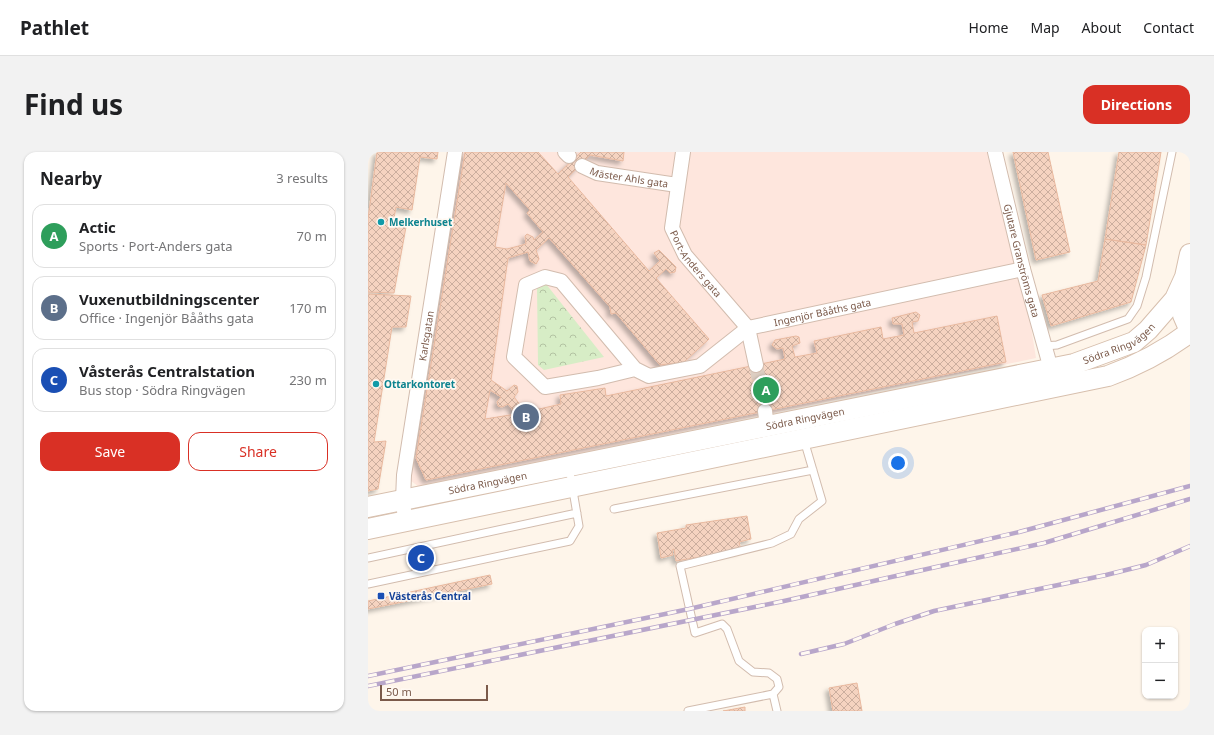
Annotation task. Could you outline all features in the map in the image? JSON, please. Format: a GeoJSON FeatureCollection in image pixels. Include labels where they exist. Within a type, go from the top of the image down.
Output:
{"type":"FeatureCollection","features":[{"type":"Feature","properties":{"kind":"main road","name":"Södra Ringvägen"},"geometry":{"type":"LineString","coordinates":[[368,507],[569,466],[766,418],[1074,364],[1134,342],[1157,320],[1175,299],[1185,277],[1190,254]]}},
{"type":"Feature","properties":{"kind":"main road"},"geometry":{"type":"LineString","coordinates":[[1190,291],[1183,315],[1190,331]]}},
{"type":"Feature","properties":{"kind":"main road","name":"Södra Ringvägen"},"geometry":{"type":"LineString","coordinates":[[368,529],[773,444],[1108,376],[1147,359],[1171,346],[1190,331]]}},
{"type":"Feature","properties":{"kind":"main road"},"geometry":{"type":"LineString","coordinates":[[766,418],[773,444]]}},
{"type":"Feature","properties":{"kind":"street","name":"Karlsgatan"},"geometry":{"type":"LineString","coordinates":[[405,521],[403,500],[404,475],[455,152]]}},
{"type":"Feature","properties":{"kind":"street","name":"Port-Anders gata"},"geometry":{"type":"LineString","coordinates":[[683,152],[672,228],[685,254],[748,328],[756,365]]}},
{"type":"Feature","properties":{"kind":"street","name":"Gjutare Granströms gata"},"geometry":{"type":"LineString","coordinates":[[995,152],[1051,369]]}},
{"type":"Feature","properties":{"kind":"street","name":"Mäster Ahls gata"},"geometry":{"type":"LineString","coordinates":[[582,166],[597,173],[678,185]]}},
{"type":"Feature","properties":{"kind":"street","name":"Ingenjör Bååths gata"},"geometry":{"type":"LineString","coordinates":[[635,369],[649,376],[700,366],[748,328],[1024,269]]}},
{"type":"Feature","properties":{"kind":"street"},"geometry":{"type":"LineString","coordinates":[[545,277],[561,281],[635,369],[598,378],[545,387],[514,357],[526,285],[545,277]]}},
{"type":"Feature","properties":{"kind":"lane"},"geometry":{"type":"LineString","coordinates":[[1045,346],[1057,344],[1128,319],[1137,306],[1146,277],[1172,152]]}},
{"type":"Feature","properties":{"kind":"lane"},"geometry":{"type":"LineString","coordinates":[[688,711],[773,694],[779,687],[777,680],[770,673],[754,672],[739,661],[727,629],[722,624],[695,633],[680,566],[772,543],[791,534],[799,519],[822,501],[804,438]]}},
{"type":"Feature","properties":{"kind":"lane"},"geometry":{"type":"LineString","coordinates":[[368,584],[570,541],[579,526],[569,466]]}},
{"type":"Feature","properties":{"kind":"lane"},"geometry":{"type":"LineString","coordinates":[[614,509],[813,470]]}},
{"type":"Feature","properties":{"kind":"lane"},"geometry":{"type":"LineString","coordinates":[[368,558],[577,513]]}},
{"type":"Feature","properties":{"kind":"lane"},"geometry":{"type":"LineString","coordinates":[[773,694],[777,711]]}},
{"type":"Feature","properties":{"kind":"shaded area"},"geometry":{"type":"Polygon","coordinates":[[[461,152],[1003,152],[1036,358],[419,487],[406,477],[461,152]]]}},
{"type":"Feature","properties":{"kind":"green space"},"geometry":{"type":"Polygon","coordinates":[[[546,284],[604,357],[544,370],[538,365],[537,286],[546,284]]]}},
{"type":"Feature","properties":{"kind":"building","name":"Melkerhuset"},"geometry":{"type":"Polygon","coordinates":[[[377,152],[438,152],[437,159],[420,157],[412,210],[396,207],[393,224],[406,227],[394,293],[368,292],[368,219],[377,152]]]}},
{"type":"Feature","properties":{"kind":"building"},"geometry":{"type":"Polygon","coordinates":[[[465,152],[538,152],[558,174],[581,152],[624,152],[623,161],[590,155],[568,177],[649,271],[660,261],[654,253],[659,250],[676,267],[675,272],[670,273],[666,269],[656,278],[709,339],[684,362],[660,365],[616,313],[611,314],[610,307],[549,238],[536,250],[539,259],[536,264],[530,261],[528,252],[508,258],[491,380],[507,391],[514,385],[517,386],[518,392],[514,397],[526,412],[561,404],[560,395],[605,388],[606,396],[785,359],[783,348],[777,349],[772,345],[775,340],[796,336],[799,337],[800,343],[792,346],[795,357],[817,353],[814,341],[881,327],[883,339],[904,335],[902,324],[893,324],[892,318],[916,312],[920,315],[918,321],[912,322],[914,333],[997,316],[1006,362],[426,480],[416,458],[465,152]],[[506,183],[495,247],[507,249],[526,244],[525,236],[527,234],[533,237],[534,240],[543,232],[527,213],[530,210],[506,183]],[[490,390],[485,419],[516,414],[508,404],[502,407],[498,406],[497,402],[501,397],[490,390]]]}},
{"type":"Feature","properties":{"kind":"building"},"geometry":{"type":"Polygon","coordinates":[[[1013,152],[1048,152],[1070,252],[1036,260],[1013,152]]]}},
{"type":"Feature","properties":{"kind":"building"},"geometry":{"type":"Polygon","coordinates":[[[1119,152],[1161,152],[1146,245],[1105,239],[1119,152]]]}},
{"type":"Feature","properties":{"kind":"building"},"geometry":{"type":"Polygon","coordinates":[[[1105,239],[1146,245],[1131,302],[1051,326],[1042,295],[1098,281],[1105,239]]]}},
{"type":"Feature","properties":{"kind":"building","name":"Ottarkontoret"},"geometry":{"type":"Polygon","coordinates":[[[368,294],[411,296],[406,327],[392,327],[374,442],[386,441],[378,489],[368,491],[368,294]]]}},
{"type":"Feature","properties":{"kind":"building"},"geometry":{"type":"Polygon","coordinates":[[[747,516],[751,539],[739,542],[741,550],[676,561],[674,549],[672,550],[673,555],[661,558],[657,533],[686,528],[686,525],[747,516]]]}},
{"type":"Feature","properties":{"kind":"building"},"geometry":{"type":"Polygon","coordinates":[[[490,575],[492,584],[368,609],[368,601],[490,575]]]}},
{"type":"Feature","properties":{"kind":"building"},"geometry":{"type":"Polygon","coordinates":[[[857,683],[862,711],[833,711],[829,688],[857,683]]]}},
{"type":"Feature","properties":{"kind":"building"},"geometry":{"type":"Polygon","coordinates":[[[745,707],[745,711],[723,711],[745,707]]]}},
{"type":"Feature","properties":{"kind":"tunnel"},"geometry":{"type":"LineString","coordinates":[[756,365],[765,411]]}},
{"type":"Feature","properties":{"kind":"railway"},"geometry":{"type":"LineString","coordinates":[[368,676],[689,609],[1019,532],[1190,486]]}},
{"type":"Feature","properties":{"kind":"railway"},"geometry":{"type":"LineString","coordinates":[[368,686],[784,601],[1044,543],[1190,499]]}},
{"type":"Feature","properties":{"kind":"railway"},"geometry":{"type":"LineString","coordinates":[[801,654],[844,644],[895,624],[934,611],[1106,575],[1146,565],[1190,546]]}},
{"type":"Feature","properties":{"kind":"place","name":"Melkerhuset"},"geometry":{"type":"Point","coordinates":[381,222]}},
{"type":"Feature","properties":{"kind":"place","name":"Ottarkontoret"},"geometry":{"type":"Point","coordinates":[376,384]}},
{"type":"Feature","properties":{"kind":"place","name":"Actic"},"geometry":{"type":"Point","coordinates":[766,390]}},
{"type":"Feature","properties":{"kind":"place","name":"Vuxenutbildningscenter"},"geometry":{"type":"Point","coordinates":[526,417]}},
{"type":"Feature","properties":{"kind":"place","name":"Våsterås Centralstation"},"geometry":{"type":"Point","coordinates":[421,558]}},
{"type":"Feature","properties":{"kind":"place","name":"Västerås Central"},"geometry":{"type":"Point","coordinates":[381,596]}}]}
